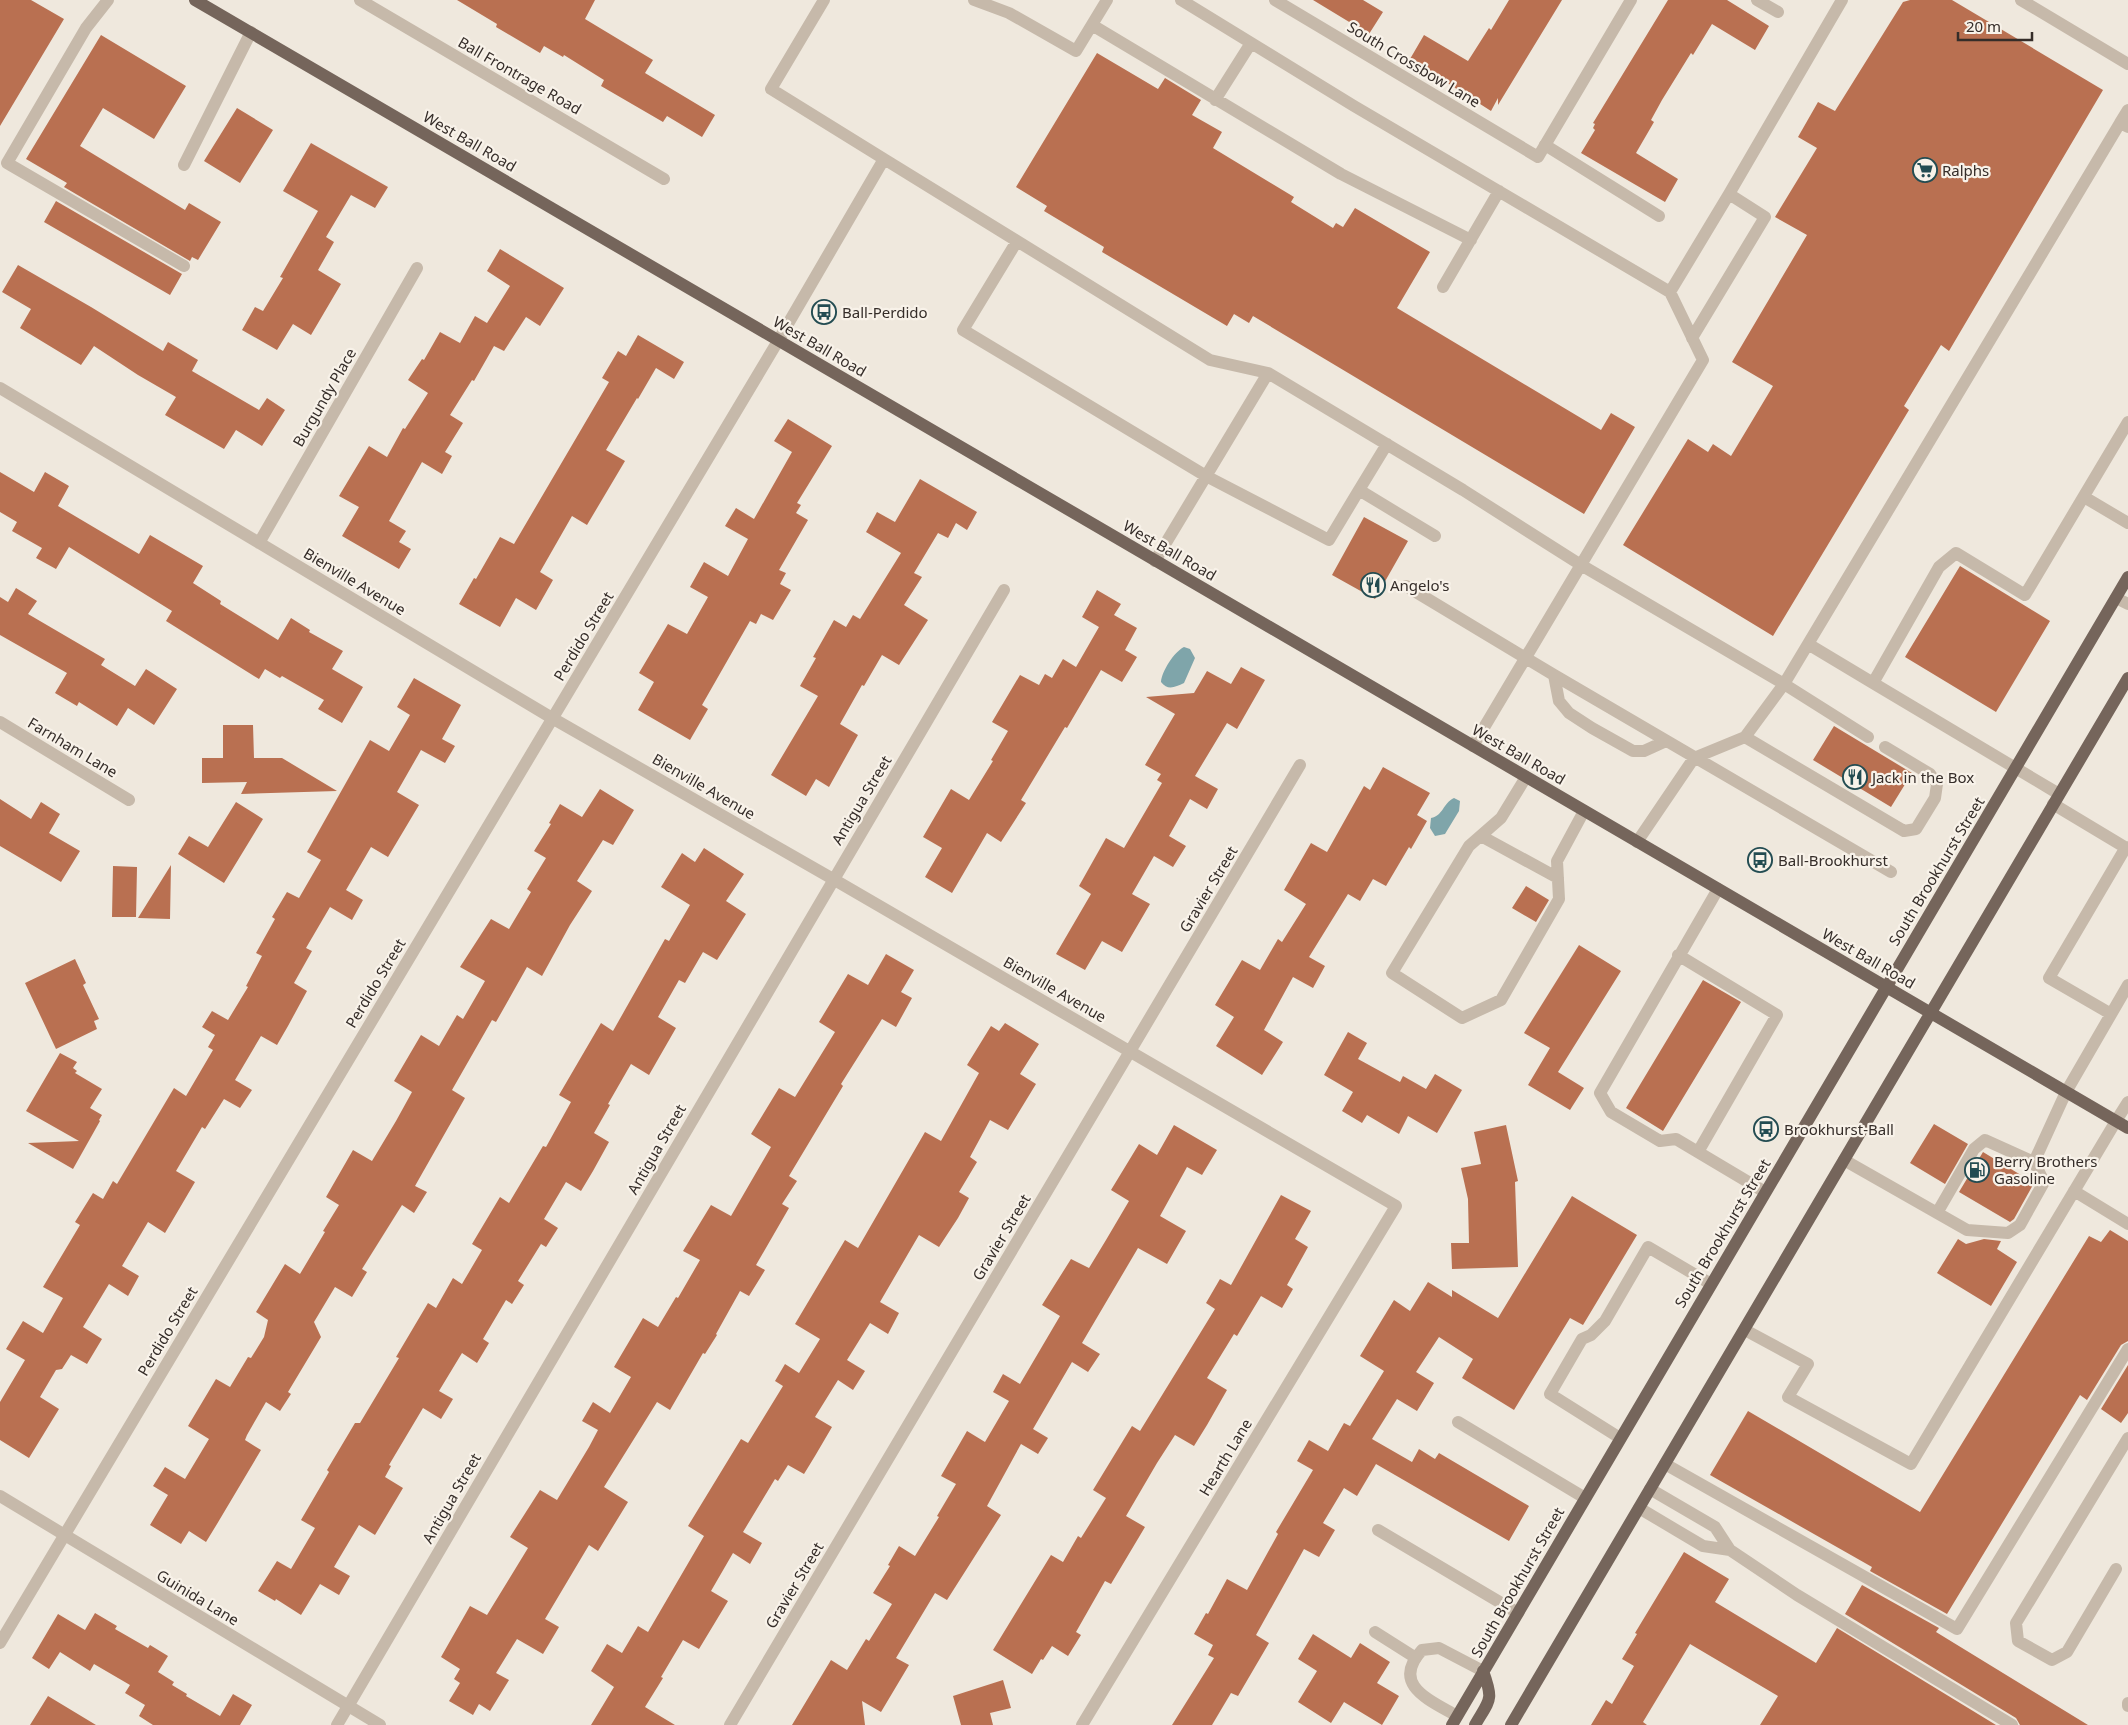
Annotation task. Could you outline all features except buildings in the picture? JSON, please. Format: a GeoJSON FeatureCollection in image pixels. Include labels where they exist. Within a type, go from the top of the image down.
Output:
{"type":"FeatureCollection","features":[{"type":"Feature","properties":{"kind":"main road","name":"West Ball Road"},"geometry":{"type":"LineString","coordinates":[[195,0],[2128,1128]]}},
{"type":"Feature","properties":{"kind":"main road","name":"South Brookhurst Street"},"geometry":{"type":"LineString","coordinates":[[1455,1721],[2128,577]]}},
{"type":"Feature","properties":{"kind":"main road"},"geometry":{"type":"LineString","coordinates":[[1511,1725],[2128,678]]}},
{"type":"Feature","properties":{"kind":"main road"},"geometry":{"type":"LineString","coordinates":[[1475,1725],[1489,1700],[1491,1692],[1484,1671]]}},
{"type":"Feature","properties":{"kind":"street"},"geometry":{"type":"LineString","coordinates":[[108,0],[86,28],[8,163],[184,266]]}},
{"type":"Feature","properties":{"kind":"street","name":"Ball Frontrage Road"},"geometry":{"type":"LineString","coordinates":[[360,0],[664,178]]}},
{"type":"Feature","properties":{"kind":"street"},"geometry":{"type":"LineString","coordinates":[[824,0],[771,89],[1210,360],[1268,372],[1520,525],[1581,565],[1784,684],[1868,736]]}},
{"type":"Feature","properties":{"kind":"street"},"geometry":{"type":"LineString","coordinates":[[974,0],[1009,12],[1076,51],[1107,0]]}},
{"type":"Feature","properties":{"kind":"street"},"geometry":{"type":"LineString","coordinates":[[1181,0],[1670,292],[1703,360],[1473,746]]}},
{"type":"Feature","properties":{"kind":"street","name":"South Crossbow Lane"},"geometry":{"type":"LineString","coordinates":[[1274,0],[1538,157],[1545,144]]}},
{"type":"Feature","properties":{"kind":"street"},"geometry":{"type":"LineString","coordinates":[[1631,0],[1545,144],[1659,216]]}},
{"type":"Feature","properties":{"kind":"street"},"geometry":{"type":"LineString","coordinates":[[1757,0],[1778,12]]}},
{"type":"Feature","properties":{"kind":"street"},"geometry":{"type":"LineString","coordinates":[[1670,292],[1842,0]]}},
{"type":"Feature","properties":{"kind":"street"},"geometry":{"type":"LineString","coordinates":[[2021,0],[2128,64]]}},
{"type":"Feature","properties":{"kind":"street"},"geometry":{"type":"LineString","coordinates":[[1092,25],[1341,174],[1471,240]]}},
{"type":"Feature","properties":{"kind":"street"},"geometry":{"type":"LineString","coordinates":[[184,165],[251,32]]}},
{"type":"Feature","properties":{"kind":"street"},"geometry":{"type":"LineString","coordinates":[[1215,100],[1251,43]]}},
{"type":"Feature","properties":{"kind":"street"},"geometry":{"type":"LineString","coordinates":[[1637,842],[1694,758],[1745,737],[1784,684],[2124,125],[2128,110]]}},
{"type":"Feature","properties":{"kind":"street","name":"Perdido Street"},"geometry":{"type":"LineString","coordinates":[[0,1643],[778,340],[884,159]]}},
{"type":"Feature","properties":{"kind":"street"},"geometry":{"type":"LineString","coordinates":[[1443,287],[1499,191]]}},
{"type":"Feature","properties":{"kind":"street"},"geometry":{"type":"LineString","coordinates":[[1692,338],[1765,217],[1729,194]]}},
{"type":"Feature","properties":{"kind":"street"},"geometry":{"type":"LineString","coordinates":[[1017,241],[963,330],[1206,476],[1329,540],[1387,444]]}},
{"type":"Feature","properties":{"kind":"street","name":"Burgundy Place"},"geometry":{"type":"LineString","coordinates":[[259,543],[417,268]]}},
{"type":"Feature","properties":{"kind":"street"},"geometry":{"type":"LineString","coordinates":[[1155,560],[1268,372]]}},
{"type":"Feature","properties":{"kind":"street","name":"Bienville Avenue"},"geometry":{"type":"LineString","coordinates":[[0,388],[552,718],[1396,1206]]}},
{"type":"Feature","properties":{"kind":"street"},"geometry":{"type":"LineString","coordinates":[[1873,683],[1938,567],[1956,553],[2025,595],[2128,422]]}},
{"type":"Feature","properties":{"kind":"street"},"geometry":{"type":"LineString","coordinates":[[1359,490],[1435,536]]}},
{"type":"Feature","properties":{"kind":"street"},"geometry":{"type":"LineString","coordinates":[[2084,497],[2128,523]]}},
{"type":"Feature","properties":{"kind":"street"},"geometry":{"type":"LineString","coordinates":[[1406,586],[1554,676],[1891,872]]}},
{"type":"Feature","properties":{"kind":"street","name":"Antigua Street"},"geometry":{"type":"LineString","coordinates":[[338,1725],[1004,590]]}},
{"type":"Feature","properties":{"kind":"street"},"geometry":{"type":"LineString","coordinates":[[2116,598],[2128,604]]}},
{"type":"Feature","properties":{"kind":"street"},"geometry":{"type":"LineString","coordinates":[[1808,644],[2015,768],[2127,848],[2049,978],[2111,1014]]}},
{"type":"Feature","properties":{"kind":"street"},"geometry":{"type":"LineString","coordinates":[[1554,676],[1559,701],[1569,714],[1592,728],[1633,751],[1644,751],[1666,741]]}},
{"type":"Feature","properties":{"kind":"street","name":"Farnham Lane"},"geometry":{"type":"LineString","coordinates":[[0,722],[129,800]]}},
{"type":"Feature","properties":{"kind":"street"},"geometry":{"type":"LineString","coordinates":[[1745,737],[1904,831],[1916,829],[1935,798],[1937,784],[1930,774],[1885,747]]}},
{"type":"Feature","properties":{"kind":"street","name":"Gravier Street"},"geometry":{"type":"LineString","coordinates":[[730,1725],[1300,765]]}},
{"type":"Feature","properties":{"kind":"street"},"geometry":{"type":"LineString","coordinates":[[1526,777],[1501,818],[1470,846],[1392,973],[1462,1018],[1501,1000],[1559,899],[1557,861],[1584,811]]}},
{"type":"Feature","properties":{"kind":"street"},"geometry":{"type":"LineString","coordinates":[[1481,836],[1558,878]]}},
{"type":"Feature","properties":{"kind":"street"},"geometry":{"type":"LineString","coordinates":[[1718,889],[1678,954],[1600,1093],[1611,1112],[1660,1141],[1676,1139],[1765,1192]]}},
{"type":"Feature","properties":{"kind":"street"},"geometry":{"type":"LineString","coordinates":[[1678,954],[1777,1015],[1698,1152]]}},
{"type":"Feature","properties":{"kind":"street"},"geometry":{"type":"LineString","coordinates":[[2034,1162],[2066,1092],[2128,985]]}},
{"type":"Feature","properties":{"kind":"street"},"geometry":{"type":"LineString","coordinates":[[1745,1330],[1808,1364],[1788,1397],[1911,1464],[2128,1102]]}},
{"type":"Feature","properties":{"kind":"street"},"geometry":{"type":"LineString","coordinates":[[1844,1160],[1966,1230],[2008,1233],[2020,1225],[2044,1182],[2034,1162],[1985,1140],[1974,1149],[1937,1213]]}},
{"type":"Feature","properties":{"kind":"street"},"geometry":{"type":"LineString","coordinates":[[2074,1191],[2128,1224]]}},
{"type":"Feature","properties":{"kind":"street","name":"Hearth Lane"},"geometry":{"type":"LineString","coordinates":[[1082,1725],[1396,1206]]}},
{"type":"Feature","properties":{"kind":"street"},"geometry":{"type":"LineString","coordinates":[[1620,1438],[1550,1394],[1582,1339],[1591,1335],[1605,1321],[1648,1247],[1711,1284]]}},
{"type":"Feature","properties":{"kind":"street"},"geometry":{"type":"LineString","coordinates":[[1665,1464],[1957,1629],[2128,1350]]}},
{"type":"Feature","properties":{"kind":"street"},"geometry":{"type":"LineString","coordinates":[[1458,1422],[1585,1498]]}},
{"type":"Feature","properties":{"kind":"street"},"geometry":{"type":"LineString","coordinates":[[2116,1569],[2067,1652],[2052,1660],[2018,1641],[2016,1623],[2128,1438]]}},
{"type":"Feature","properties":{"kind":"street"},"geometry":{"type":"LineString","coordinates":[[1650,1489],[1715,1527],[1730,1550],[1797,1595],[2012,1725]]}},
{"type":"Feature","properties":{"kind":"street","name":"Guinida Lane"},"geometry":{"type":"LineString","coordinates":[[0,1496],[380,1725]]}},
{"type":"Feature","properties":{"kind":"street"},"geometry":{"type":"LineString","coordinates":[[1639,1508],[1703,1546],[1730,1550]]}},
{"type":"Feature","properties":{"kind":"street"},"geometry":{"type":"LineString","coordinates":[[1378,1530],[1518,1613]]}},
{"type":"Feature","properties":{"kind":"street"},"geometry":{"type":"LineString","coordinates":[[1375,1632],[1416,1658]]}},
{"type":"Feature","properties":{"kind":"street"},"geometry":{"type":"LineString","coordinates":[[1455,1721],[1415,1690],[1410,1679],[1411,1670],[1416,1658],[1422,1650],[1439,1648],[1484,1671]]}},
{"type":"Feature","properties":{"kind":"water"},"geometry":{"type":"Polygon","coordinates":[[[1184,647],[1190,649],[1195,658],[1184,683],[1175,687],[1166,687],[1161,682],[1166,667],[1180,649],[1184,647]]]}},
{"type":"Feature","properties":{"kind":"water"},"geometry":{"type":"Polygon","coordinates":[[[1454,798],[1460,801],[1459,811],[1445,834],[1435,836],[1430,828],[1431,818],[1438,815],[1447,803],[1454,798]]]}},
{"type":"Feature","properties":{"kind":"place","name":"Ralphs"},"geometry":{"type":"Point","coordinates":[1925,170]}},
{"type":"Feature","properties":{"kind":"place","name":"Ball-Perdido"},"geometry":{"type":"Point","coordinates":[824,312]}},
{"type":"Feature","properties":{"kind":"place","name":"Angelo's"},"geometry":{"type":"Point","coordinates":[1373,585]}},
{"type":"Feature","properties":{"kind":"place","name":"Jack in the Box"},"geometry":{"type":"Point","coordinates":[1855,777]}},
{"type":"Feature","properties":{"kind":"place","name":"Ball-Brookhurst"},"geometry":{"type":"Point","coordinates":[1760,860]}},
{"type":"Feature","properties":{"kind":"place","name":"Brookhurst-Ball"},"geometry":{"type":"Point","coordinates":[1766,1129]}},
{"type":"Feature","properties":{"kind":"place","name":"Berry Brothers Gasoline"},"geometry":{"type":"Point","coordinates":[1977,1170]}}]}
